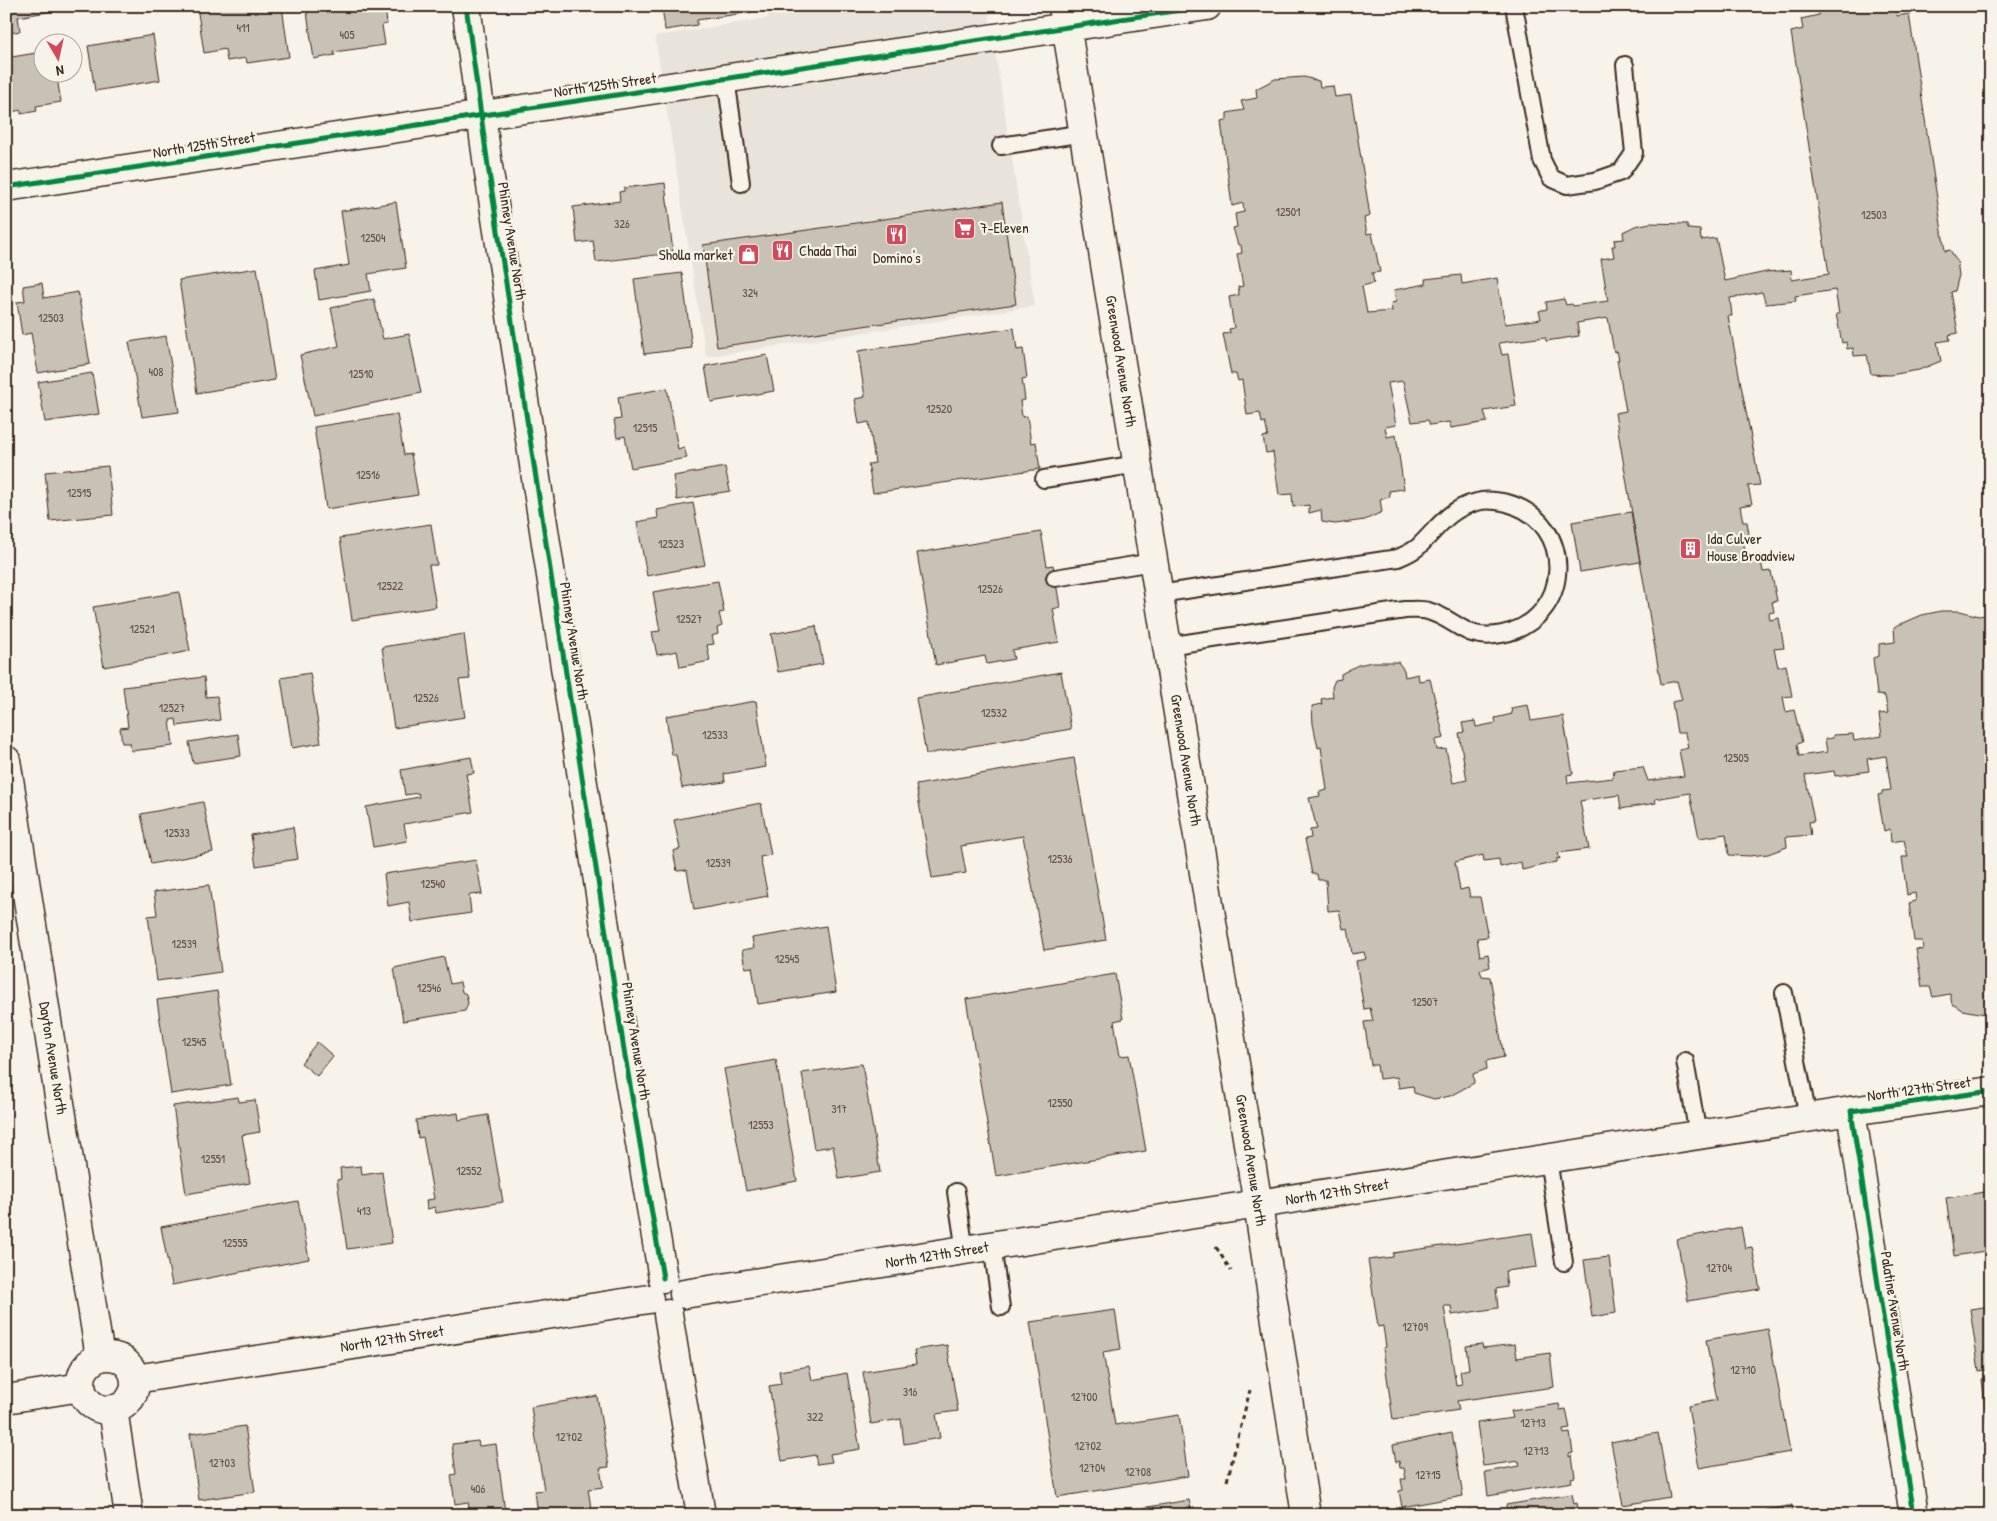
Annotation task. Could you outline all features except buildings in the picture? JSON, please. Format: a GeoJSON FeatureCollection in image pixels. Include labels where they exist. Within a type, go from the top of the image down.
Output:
{"type":"FeatureCollection","features":[{"type":"Feature","properties":{"kind":"street","name":"Phinney Avenue North"},"geometry":{"type":"LineString","coordinates":[[466,6],[481,116],[624,1050],[701,1515]]}},
{"type":"Feature","properties":{"kind":"street","name":"North 125th Street"},"geometry":{"type":"LineString","coordinates":[[6,187],[726,79],[1065,17],[1207,6]]}},
{"type":"Feature","properties":{"kind":"street","name":"Greenwood Avenue North"},"geometry":{"type":"LineString","coordinates":[[1065,17],[1258,1205],[1306,1515]]}},
{"type":"Feature","properties":{"kind":"street","name":"Dayton Avenue North"},"geometry":{"type":"LineString","coordinates":[[6,760],[100,1357]]}},
{"type":"Feature","properties":{"kind":"street","name":"North 127th Street"},"geometry":{"type":"LineString","coordinates":[[135,1380],[1851,1111],[1991,1091]]}},
{"type":"Feature","properties":{"kind":"street","name":"Palatine Avenue North"},"geometry":{"type":"LineString","coordinates":[[1851,1111],[1914,1515]]}},
{"type":"Feature","properties":{"kind":"street"},"geometry":{"type":"LineString","coordinates":[[106,1355],[123,1360],[130,1366],[135,1380],[133,1392],[129,1400],[122,1406],[113,1409],[104,1410],[96,1407],[89,1402],[81,1387],[84,1370],[90,1363],[106,1355]]}},
{"type":"Feature","properties":{"kind":"street"},"geometry":{"type":"LineString","coordinates":[[6,1399],[81,1387]]}},
{"type":"Feature","properties":{"kind":"street"},"geometry":{"type":"LineString","coordinates":[[113,1409],[129,1515]]}},
{"type":"Feature","properties":{"kind":"lane"},"geometry":{"type":"LineString","coordinates":[[1514,6],[1542,160],[1551,178],[1567,185],[1595,181],[1621,172],[1634,153],[1625,65]]}},
{"type":"Feature","properties":{"kind":"lane"},"geometry":{"type":"LineString","coordinates":[[726,79],[740,183]]}},
{"type":"Feature","properties":{"kind":"lane"},"geometry":{"type":"LineString","coordinates":[[1001,146],[1084,133]]}},
{"type":"Feature","properties":{"kind":"lane"},"geometry":{"type":"LineString","coordinates":[[1044,479],[1138,464]]}},
{"type":"Feature","properties":{"kind":"lane"},"geometry":{"type":"LineString","coordinates":[[1159,594],[1398,558],[1417,548],[1444,518],[1460,507],[1478,501],[1498,501],[1516,506],[1533,516],[1546,530],[1555,547],[1558,566],[1556,585],[1548,603],[1536,618],[1520,629],[1501,635],[1482,636],[1463,631],[1430,611],[1405,610],[1167,646]]}},
{"type":"Feature","properties":{"kind":"lane"},"geometry":{"type":"LineString","coordinates":[[1055,578],[1154,562]]}},
{"type":"Feature","properties":{"kind":"lane"},"geometry":{"type":"LineString","coordinates":[[1784,993],[1808,1118]]}},
{"type":"Feature","properties":{"kind":"lane"},"geometry":{"type":"LineString","coordinates":[[1685,1061],[1698,1135]]}},
{"type":"Feature","properties":{"kind":"lane"},"geometry":{"type":"LineString","coordinates":[[1548,1159],[1564,1262]]}},
{"type":"Feature","properties":{"kind":"lane"},"geometry":{"type":"LineString","coordinates":[[956,1192],[965,1251]]}},
{"type":"Feature","properties":{"kind":"lane"},"geometry":{"type":"LineString","coordinates":[[992,1246],[1001,1307]]}},
{"type":"Feature","properties":{"kind":"path"},"geometry":{"type":"LineString","coordinates":[[1212,1242],[1234,1274]]}},
{"type":"Feature","properties":{"kind":"path"},"geometry":{"type":"LineString","coordinates":[[1227,1481],[1250,1390],[1249,1380]]}},
{"type":"Feature","properties":{"kind":"shaded area"},"geometry":{"type":"Polygon","coordinates":[[[767,6],[988,6],[1035,306],[706,357],[655,36],[768,18],[767,6]]]}},
{"type":"Feature","properties":{"kind":"cycle path"},"geometry":{"type":"LineString","coordinates":[[466,6],[488,166],[624,1050],[663,1278]]}},
{"type":"Feature","properties":{"kind":"cycle path"},"geometry":{"type":"LineString","coordinates":[[6,187],[1207,6]]}},
{"type":"Feature","properties":{"kind":"cycle path"},"geometry":{"type":"LineString","coordinates":[[1914,1515],[1851,1111],[1991,1091]]}},
{"type":"Feature","properties":{"kind":"place","name":"7-Eleven"},"geometry":{"type":"Point","coordinates":[964,228]}},
{"type":"Feature","properties":{"kind":"place","name":"Domino's"},"geometry":{"type":"Point","coordinates":[897,235]}},
{"type":"Feature","properties":{"kind":"place","name":"Chada Thai"},"geometry":{"type":"Point","coordinates":[783,251]}},
{"type":"Feature","properties":{"kind":"place","name":"Sholla market"},"geometry":{"type":"Point","coordinates":[749,255]}},
{"type":"Feature","properties":{"kind":"place","name":"Ida Culver House Broadview"},"geometry":{"type":"Point","coordinates":[1691,548]}}]}
